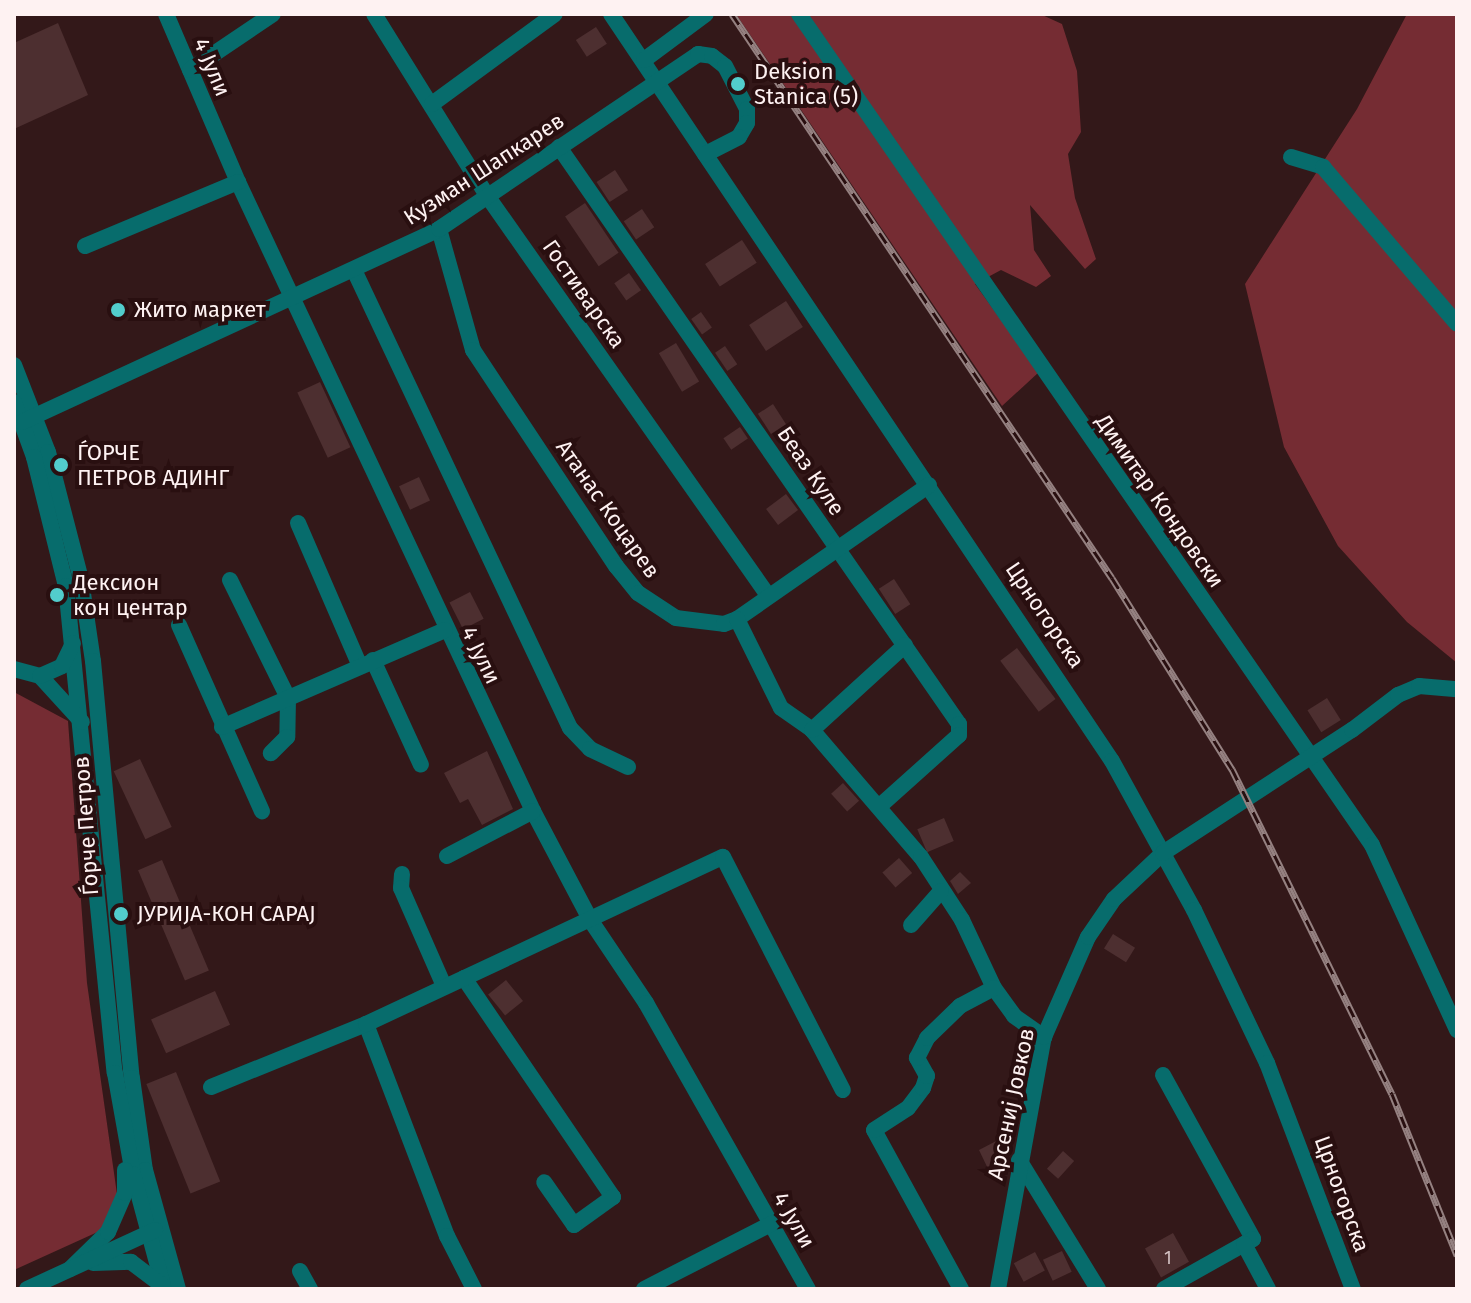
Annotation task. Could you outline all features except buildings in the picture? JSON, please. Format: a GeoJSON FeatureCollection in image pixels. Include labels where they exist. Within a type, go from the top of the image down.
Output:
{"type":"FeatureCollection","features":[{"type":"Feature","properties":{"kind":"street","name":"4 Јули"},"geometry":{"type":"LineString","coordinates":[[166,14],[290,295],[445,630],[533,811],[591,921],[646,1003],[808,1289]]}},
{"type":"Feature","properties":{"kind":"street"},"geometry":{"type":"LineString","coordinates":[[190,70],[273,14]]}},
{"type":"Feature","properties":{"kind":"street","name":"Гостиварска"},"geometry":{"type":"LineString","coordinates":[[374,14],[488,197],[767,594]]}},
{"type":"Feature","properties":{"kind":"street"},"geometry":{"type":"LineString","coordinates":[[432,104],[555,14]]}},
{"type":"Feature","properties":{"kind":"street","name":"Црногорска"},"geometry":{"type":"LineString","coordinates":[[611,14],[1078,705],[1163,853],[1267,1063],[1353,1289]]}},
{"type":"Feature","properties":{"kind":"street"},"geometry":{"type":"LineString","coordinates":[[644,60],[706,14]]}},
{"type":"Feature","properties":{"kind":"street","name":"Димитар Кондовски"},"geometry":{"type":"LineString","coordinates":[[799,14],[1372,845],[1457,1030]]}},
{"type":"Feature","properties":{"kind":"street","name":"Кузман Шапкарев"},"geometry":{"type":"LineString","coordinates":[[28,419],[290,295],[354,270],[439,229],[656,78],[698,54],[712,56],[736,79],[747,109],[744,131],[705,154]]}},
{"type":"Feature","properties":{"kind":"street","name":"Беаз Куле"},"geometry":{"type":"LineString","coordinates":[[559,147],[960,729],[880,806]]}},
{"type":"Feature","properties":{"kind":"street"},"geometry":{"type":"LineString","coordinates":[[1291,157],[1323,167],[1457,324]]}},
{"type":"Feature","properties":{"kind":"street"},"geometry":{"type":"LineString","coordinates":[[85,246],[238,182]]}},
{"type":"Feature","properties":{"kind":"street","name":"Атанас Коцарев"},"geometry":{"type":"LineString","coordinates":[[439,229],[473,350],[616,566],[638,593],[676,618],[724,624],[737,619]]}},
{"type":"Feature","properties":{"kind":"street"},"geometry":{"type":"LineString","coordinates":[[354,270],[570,728],[590,749],[628,767]]}},
{"type":"Feature","properties":{"kind":"street","name":"Ѓорче Петров"},"geometry":{"type":"LineString","coordinates":[[14,365],[60,558],[74,640],[84,724],[100,942],[123,1117],[154,1231]]}},
{"type":"Feature","properties":{"kind":"street","name":"Ѓорче Петров"},"geometry":{"type":"LineString","coordinates":[[14,402],[28,419],[81,580],[103,753],[121,999],[164,1288]]}},
{"type":"Feature","properties":{"kind":"street"},"geometry":{"type":"LineString","coordinates":[[929,485],[767,594],[737,619],[781,708],[812,730],[880,806],[962,920],[994,988],[1014,1016],[1044,1037]]}},
{"type":"Feature","properties":{"kind":"street"},"geometry":{"type":"LineString","coordinates":[[298,523],[421,765]]}},
{"type":"Feature","properties":{"kind":"street"},"geometry":{"type":"LineString","coordinates":[[230,580],[288,698],[287,737],[271,753]]}},
{"type":"Feature","properties":{"kind":"street"},"geometry":{"type":"LineString","coordinates":[[179,625],[262,811]]}},
{"type":"Feature","properties":{"kind":"street"},"geometry":{"type":"LineString","coordinates":[[222,727],[445,630]]}},
{"type":"Feature","properties":{"kind":"street"},"geometry":{"type":"LineString","coordinates":[[40,676],[62,666],[74,640]]}},
{"type":"Feature","properties":{"kind":"street"},"geometry":{"type":"LineString","coordinates":[[812,730],[905,645]]}},
{"type":"Feature","properties":{"kind":"street"},"geometry":{"type":"LineString","coordinates":[[14,669],[40,676],[84,724]]}},
{"type":"Feature","properties":{"kind":"street","name":"Арсениј Јовков"},"geometry":{"type":"LineString","coordinates":[[998,1289],[1019,1160],[1044,1037],[1088,937],[1127,882],[1163,853],[1311,757],[1398,695],[1419,686],[1456,692]]}},
{"type":"Feature","properties":{"kind":"street"},"geometry":{"type":"LineString","coordinates":[[447,856],[533,811]]}},
{"type":"Feature","properties":{"kind":"street"},"geometry":{"type":"LineString","coordinates":[[211,1087],[366,1024],[723,857],[843,1090]]}},
{"type":"Feature","properties":{"kind":"street"},"geometry":{"type":"LineString","coordinates":[[402,874],[401,888],[444,986]]}},
{"type":"Feature","properties":{"kind":"street"},"geometry":{"type":"LineString","coordinates":[[911,925],[941,891]]}},
{"type":"Feature","properties":{"kind":"street"},"geometry":{"type":"LineString","coordinates":[[464,978],[613,1197],[574,1225],[544,1182]]}},
{"type":"Feature","properties":{"kind":"street"},"geometry":{"type":"LineString","coordinates":[[961,1289],[874,1130],[908,1108],[923,1088],[927,1076],[917,1058],[927,1038],[960,1006],[994,988]]}},
{"type":"Feature","properties":{"kind":"street"},"geometry":{"type":"LineString","coordinates":[[366,1024],[447,1236],[474,1289]]}},
{"type":"Feature","properties":{"kind":"street"},"geometry":{"type":"LineString","coordinates":[[1163,1075],[1253,1239],[1164,1289]]}},
{"type":"Feature","properties":{"kind":"street"},"geometry":{"type":"LineString","coordinates":[[70,1269],[108,1232],[119,1212],[125,1193],[123,1117]]}},
{"type":"Feature","properties":{"kind":"street"},"geometry":{"type":"LineString","coordinates":[[1019,1160],[1098,1289]]}},
{"type":"Feature","properties":{"kind":"street"},"geometry":{"type":"LineString","coordinates":[[644,1289],[771,1224]]}},
{"type":"Feature","properties":{"kind":"street"},"geometry":{"type":"LineString","coordinates":[[27,1289],[154,1231]]}},
{"type":"Feature","properties":{"kind":"street"},"geometry":{"type":"LineString","coordinates":[[1244,1244],[1268,1289]]}},
{"type":"Feature","properties":{"kind":"street"},"geometry":{"type":"LineString","coordinates":[[70,1269],[123,1261],[164,1288]]}},
{"type":"Feature","properties":{"kind":"street"},"geometry":{"type":"LineString","coordinates":[[300,1271],[310,1289]]}},
{"type":"Feature","properties":{"kind":"shaded area"},"geometry":{"type":"Polygon","coordinates":[[[736,14],[1040,14],[1062,24],[1077,71],[1081,132],[1068,154],[1075,198],[1096,259],[1085,269],[1030,205],[1034,250],[1051,276],[1036,287],[1001,270],[975,284],[1039,372],[1002,406],[736,14]]]}},
{"type":"Feature","properties":{"kind":"shaded area"},"geometry":{"type":"Polygon","coordinates":[[[1407,14],[1457,14],[1457,663],[1407,622],[1338,546],[1284,447],[1245,284],[1357,109],[1407,14]]]}},
{"type":"Feature","properties":{"kind":"shaded area"},"geometry":{"type":"Polygon","coordinates":[[[14,692],[68,721],[87,983],[117,1194],[102,1230],[14,1270],[14,692]]]}},
{"type":"Feature","properties":{"kind":"railway"},"geometry":{"type":"LineString","coordinates":[[732,14],[1112,578],[1232,769],[1392,1094],[1457,1255]]}},
{"type":"Feature","properties":{"kind":"place","name":"Deksion Stanica (5)"},"geometry":{"type":"Point","coordinates":[738,84]}},
{"type":"Feature","properties":{"kind":"place","name":"Жито маркет"},"geometry":{"type":"Point","coordinates":[118,310]}},
{"type":"Feature","properties":{"kind":"place","name":"ЃОРЧЕ ПЕТРОВ АДИНГ"},"geometry":{"type":"Point","coordinates":[61,465]}},
{"type":"Feature","properties":{"kind":"place","name":"Дексион кон центар"},"geometry":{"type":"Point","coordinates":[57,595]}},
{"type":"Feature","properties":{"kind":"place","name":"ЈУРИЈА-КОН САРАЈ"},"geometry":{"type":"Point","coordinates":[121,914]}}]}
